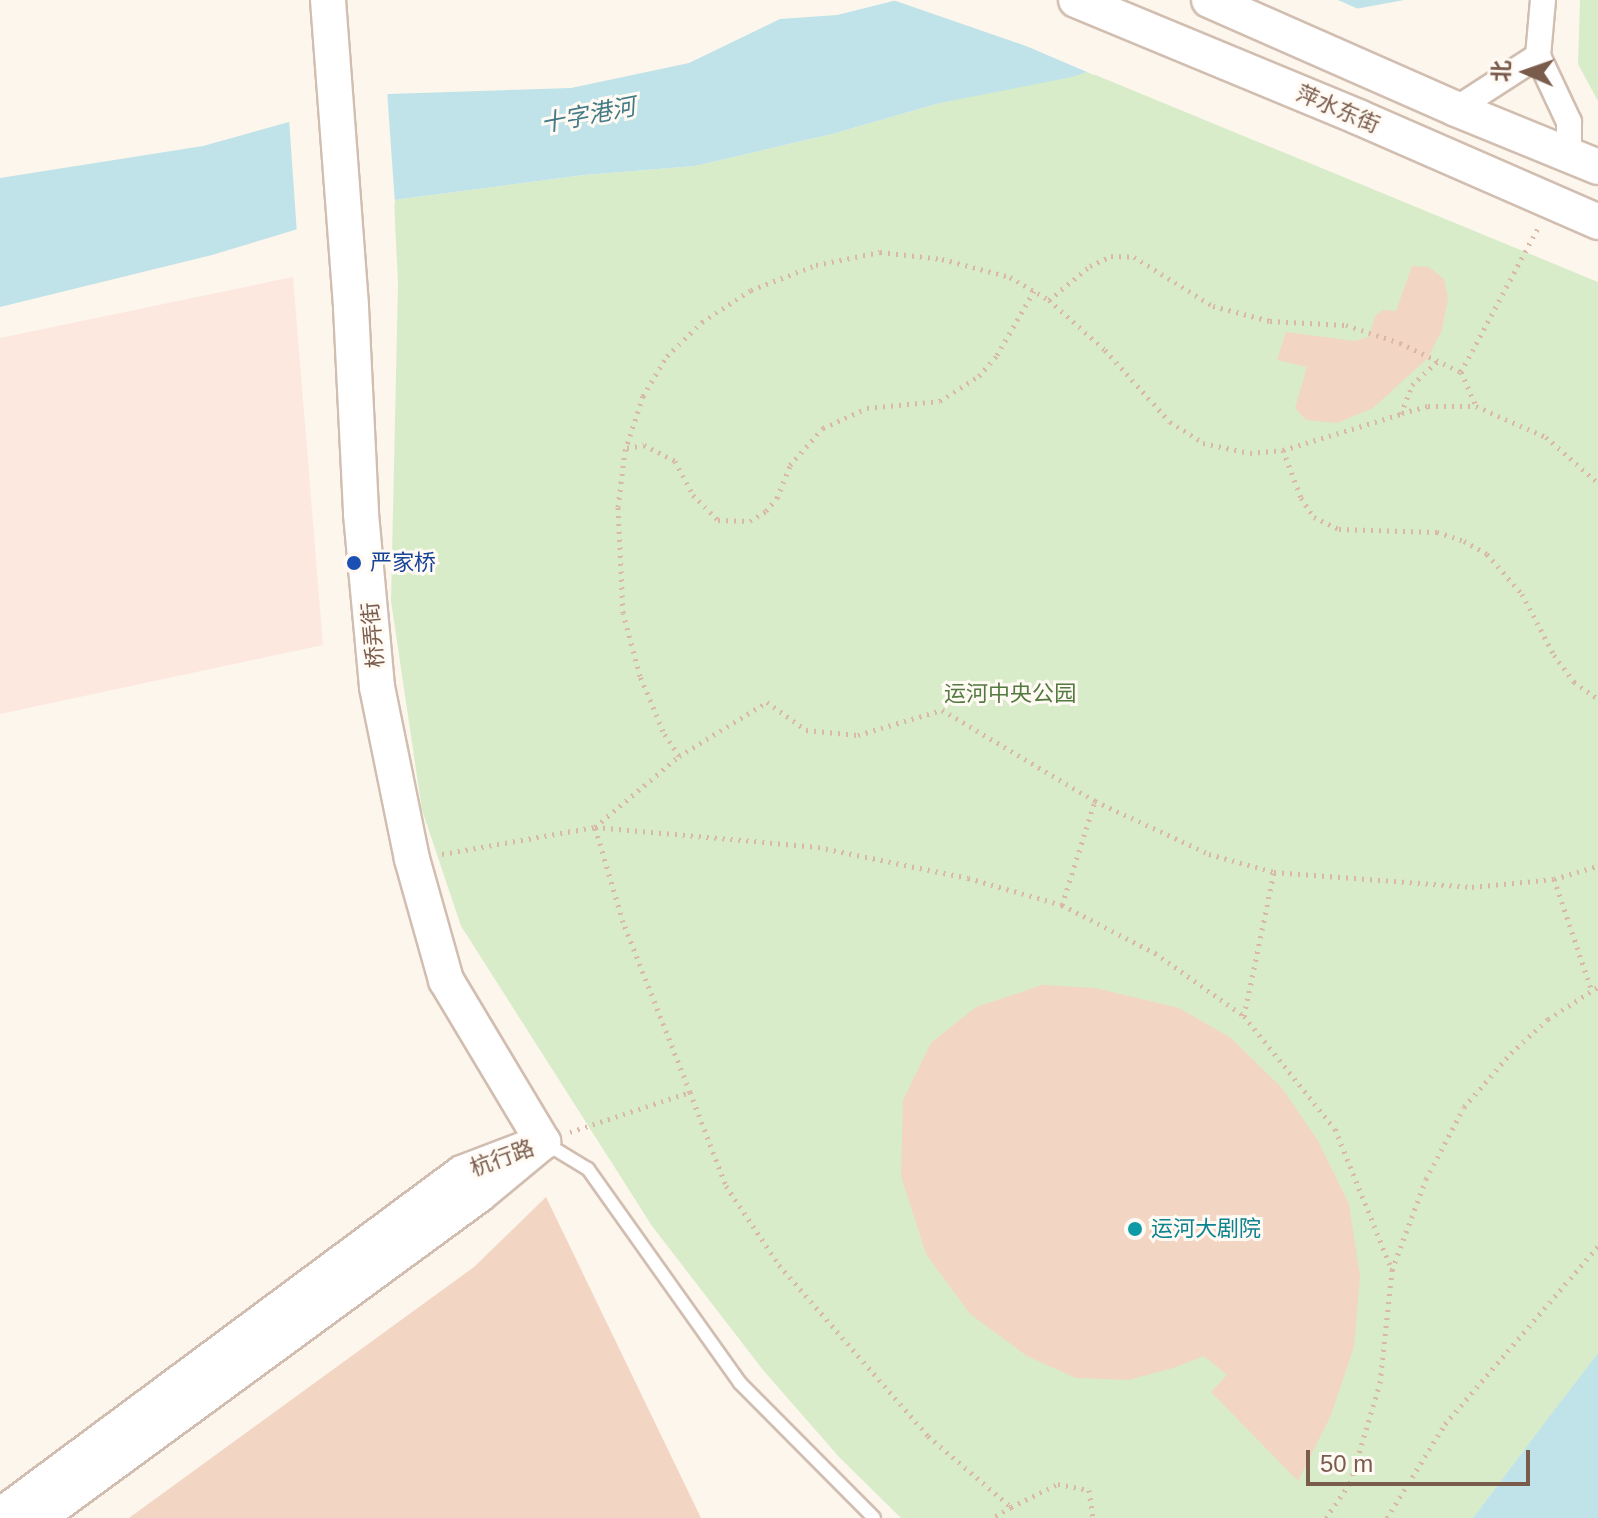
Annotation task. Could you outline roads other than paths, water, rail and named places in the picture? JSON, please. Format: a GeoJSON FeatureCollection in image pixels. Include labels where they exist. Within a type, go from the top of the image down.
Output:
{"type":"FeatureCollection","features":[{"type":"Feature","properties":{"kind":"street","name":"萍水东街"},"geometry":{"type":"LineString","coordinates":[[1076,0],[1358,117],[1598,222]]}},
{"type":"Feature","properties":{"kind":"street"},"geometry":{"type":"LineString","coordinates":[[1209,0],[1456,109],[1583,161]]}},
{"type":"Feature","properties":{"kind":"street"},"geometry":{"type":"LineString","coordinates":[[1543,1],[1538,56],[1569,122],[1583,161]]}},
{"type":"Feature","properties":{"kind":"street","name":"桥弄街"},"geometry":{"type":"LineString","coordinates":[[328,13],[351,307],[361,514],[377,687],[412,859],[446,980],[543,1142]]}},
{"type":"Feature","properties":{"kind":"street"},"geometry":{"type":"LineString","coordinates":[[1456,109],[1538,56]]}},
{"type":"Feature","properties":{"kind":"street","name":"杭行路"},"geometry":{"type":"LineString","coordinates":[[0,1516],[462,1173],[543,1142]]}},
{"type":"Feature","properties":{"kind":"street","name":"杭行路"},"geometry":{"type":"LineString","coordinates":[[38,1518],[479,1195],[543,1142]]}},
{"type":"Feature","properties":{"kind":"lane"},"geometry":{"type":"LineString","coordinates":[[543,1142],[588,1169],[740,1383],[874,1518]]}},
{"type":"Feature","properties":{"kind":"water","name":"十字港河"},"geometry":{"type":"Polygon","coordinates":[[[897,0],[1404,0],[1177,42],[1072,77],[940,103],[832,134],[695,166],[584,175],[394,200],[212,255],[0,307],[0,178],[203,146],[389,94],[571,88],[689,63],[780,19],[837,15],[897,0]]]}},
{"type":"Feature","properties":{"kind":"water"},"geometry":{"type":"Polygon","coordinates":[[[1598,1353],[1598,1518],[1473,1518],[1549,1417],[1598,1353]]]}},
{"type":"Feature","properties":{"kind":"place","name":"严家桥"},"geometry":{"type":"Point","coordinates":[354,563]}},
{"type":"Feature","properties":{"kind":"place","name":"运河大剧院"},"geometry":{"type":"Point","coordinates":[1135,1229]}},
{"type":"Feature","properties":{"kind":"park label","name":"运河中央公园"},"geometry":{"type":"Point","coordinates":[1010,694]}}]}
